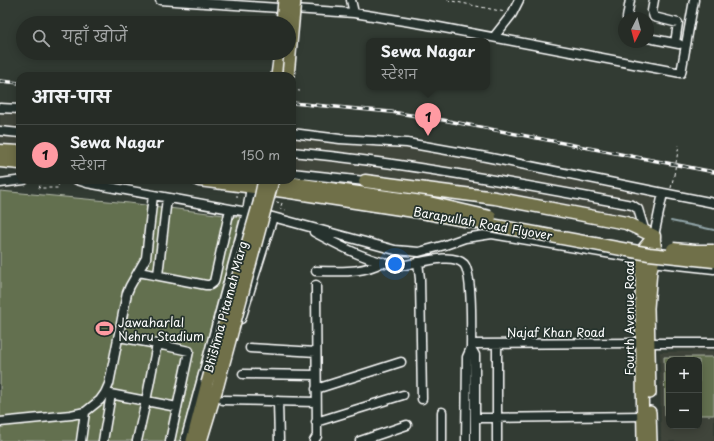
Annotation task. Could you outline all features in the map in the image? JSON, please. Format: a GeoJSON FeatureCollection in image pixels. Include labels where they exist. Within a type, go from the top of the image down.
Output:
{"type":"FeatureCollection","features":[{"type":"Feature","properties":{"kind":"highway"},"geometry":{"type":"LineString","coordinates":[[0,151],[16,152]]}},
{"type":"Feature","properties":{"kind":"highway"},"geometry":{"type":"LineString","coordinates":[[0,161],[16,163]]}},
{"type":"Feature","properties":{"kind":"highway"},"geometry":{"type":"LineString","coordinates":[[366,182],[496,198],[626,223],[650,234]]}},
{"type":"Feature","properties":{"kind":"highway"},"geometry":{"type":"LineString","coordinates":[[377,196],[379,183]]}},
{"type":"Feature","properties":{"kind":"highway","name":"Barapullah Road Flyover"},"geometry":{"type":"LineString","coordinates":[[229,184],[485,216],[624,243],[695,251],[714,251]]}},
{"type":"Feature","properties":{"kind":"highway","name":"Barapullah Road Flyover"},"geometry":{"type":"LineString","coordinates":[[294,184],[403,199],[428,208],[635,252],[714,261]]}},
{"type":"Feature","properties":{"kind":"highway"},"geometry":{"type":"LineString","coordinates":[[403,199],[406,187]]}},
{"type":"Feature","properties":{"kind":"main road"},"geometry":{"type":"LineString","coordinates":[[283,16],[284,0]]}},
{"type":"Feature","properties":{"kind":"main road"},"geometry":{"type":"LineString","coordinates":[[294,16],[295,0]]}},
{"type":"Feature","properties":{"kind":"main road"},"geometry":{"type":"LineString","coordinates":[[278,72],[279,60]]}},
{"type":"Feature","properties":{"kind":"main road"},"geometry":{"type":"LineString","coordinates":[[288,72],[289,60]]}},
{"type":"Feature","properties":{"kind":"main road","name":"Bhishma Pitamah Marg"},"geometry":{"type":"LineString","coordinates":[[201,441],[212,384],[263,184]]}},
{"type":"Feature","properties":{"kind":"main road","name":"Bhishma Pitamah Marg"},"geometry":{"type":"LineString","coordinates":[[192,441],[212,384],[272,184]]}},
{"type":"Feature","properties":{"kind":"main road","name":"Fourth Avenue Road"},"geometry":{"type":"LineString","coordinates":[[650,234],[642,256],[645,343],[651,441]]}},
{"type":"Feature","properties":{"kind":"main road","name":"Fourth Avenue Road"},"geometry":{"type":"LineString","coordinates":[[643,441],[645,343],[651,270],[655,257],[650,234]]}},
{"type":"Feature","properties":{"kind":"street"},"geometry":{"type":"LineString","coordinates":[[160,0],[276,4],[354,13],[494,37],[681,73],[694,0]]}},
{"type":"Feature","properties":{"kind":"street"},"geometry":{"type":"LineString","coordinates":[[351,0],[354,13]]}},
{"type":"Feature","properties":{"kind":"street"},"geometry":{"type":"LineString","coordinates":[[494,37],[512,14],[519,0]]}},
{"type":"Feature","properties":{"kind":"street"},"geometry":{"type":"LineString","coordinates":[[628,12],[630,0]]}},
{"type":"Feature","properties":{"kind":"street"},"geometry":{"type":"LineString","coordinates":[[654,0],[652,11],[654,17],[689,26]]}},
{"type":"Feature","properties":{"kind":"street"},"geometry":{"type":"LineString","coordinates":[[675,43],[678,23]]}},
{"type":"Feature","properties":{"kind":"street"},"geometry":{"type":"LineString","coordinates":[[654,39],[685,45]]}},
{"type":"Feature","properties":{"kind":"street"},"geometry":{"type":"LineString","coordinates":[[0,108],[16,109]]}},
{"type":"Feature","properties":{"kind":"street"},"geometry":{"type":"LineString","coordinates":[[0,131],[16,133]]}},
{"type":"Feature","properties":{"kind":"street"},"geometry":{"type":"LineString","coordinates":[[296,134],[340,139],[407,143],[486,157],[714,203]]}},
{"type":"Feature","properties":{"kind":"street"},"geometry":{"type":"LineString","coordinates":[[296,152],[356,159],[482,177],[632,205],[638,209],[650,234]]}},
{"type":"Feature","properties":{"kind":"street"},"geometry":{"type":"LineString","coordinates":[[296,173],[366,182]]}},
{"type":"Feature","properties":{"kind":"street"},"geometry":{"type":"LineString","coordinates":[[0,183],[16,181]]}},
{"type":"Feature","properties":{"kind":"street"},"geometry":{"type":"LineString","coordinates":[[92,184],[273,217],[406,252],[419,252],[465,238],[492,234],[624,256],[714,261]]}},
{"type":"Feature","properties":{"kind":"street"},"geometry":{"type":"LineString","coordinates":[[185,441],[247,212],[251,187]]}},
{"type":"Feature","properties":{"kind":"street"},"geometry":{"type":"LineString","coordinates":[[650,234],[663,193]]}},
{"type":"Feature","properties":{"kind":"street"},"geometry":{"type":"LineString","coordinates":[[103,441],[109,384],[128,293],[130,286],[146,258],[153,195]]}},
{"type":"Feature","properties":{"kind":"street"},"geometry":{"type":"LineString","coordinates":[[158,275],[167,198]]}},
{"type":"Feature","properties":{"kind":"street"},"geometry":{"type":"LineString","coordinates":[[139,272],[210,285],[214,282],[230,209]]}},
{"type":"Feature","properties":{"kind":"street"},"geometry":{"type":"LineString","coordinates":[[212,384],[221,382],[273,217]]}},
{"type":"Feature","properties":{"kind":"street"},"geometry":{"type":"LineString","coordinates":[[301,225],[337,244],[383,262],[405,265],[445,258],[459,260],[464,265],[469,279],[471,346],[467,357],[466,441]]}},
{"type":"Feature","properties":{"kind":"street"},"geometry":{"type":"LineString","coordinates":[[655,257],[714,269]]}},
{"type":"Feature","properties":{"kind":"street"},"geometry":{"type":"LineString","coordinates":[[316,271],[359,271],[372,268],[383,262]]}},
{"type":"Feature","properties":{"kind":"street"},"geometry":{"type":"LineString","coordinates":[[418,262],[420,278],[422,399]]}},
{"type":"Feature","properties":{"kind":"street"},"geometry":{"type":"LineString","coordinates":[[315,441],[317,436],[316,285]]}},
{"type":"Feature","properties":{"kind":"street"},"geometry":{"type":"LineString","coordinates":[[119,337],[189,351],[170,441]]}},
{"type":"Feature","properties":{"kind":"street","name":"Najaf Khan Road"},"geometry":{"type":"LineString","coordinates":[[471,346],[497,344],[714,343]]}},
{"type":"Feature","properties":{"kind":"street"},"geometry":{"type":"LineString","coordinates":[[137,441],[156,344]]}},
{"type":"Feature","properties":{"kind":"street"},"geometry":{"type":"LineString","coordinates":[[497,344],[497,441]]}},
{"type":"Feature","properties":{"kind":"street"},"geometry":{"type":"LineString","coordinates":[[471,346],[475,355],[475,441]]}},
{"type":"Feature","properties":{"kind":"street"},"geometry":{"type":"LineString","coordinates":[[250,348],[316,352]]}},
{"type":"Feature","properties":{"kind":"street"},"geometry":{"type":"LineString","coordinates":[[316,389],[401,362]]}},
{"type":"Feature","properties":{"kind":"street"},"geometry":{"type":"LineString","coordinates":[[243,374],[316,375]]}},
{"type":"Feature","properties":{"kind":"street"},"geometry":{"type":"LineString","coordinates":[[0,422],[71,415],[85,412],[108,394],[177,407]]}},
{"type":"Feature","properties":{"kind":"street"},"geometry":{"type":"LineString","coordinates":[[316,422],[402,395]]}},
{"type":"Feature","properties":{"kind":"street"},"geometry":{"type":"LineString","coordinates":[[223,400],[316,402]]}},
{"type":"Feature","properties":{"kind":"street"},"geometry":{"type":"LineString","coordinates":[[278,401],[279,441]]}},
{"type":"Feature","properties":{"kind":"street"},"geometry":{"type":"LineString","coordinates":[[81,441],[85,412]]}},
{"type":"Feature","properties":{"kind":"street"},"geometry":{"type":"LineString","coordinates":[[442,412],[442,441]]}},
{"type":"Feature","properties":{"kind":"street"},"geometry":{"type":"LineString","coordinates":[[475,418],[643,416]]}},
{"type":"Feature","properties":{"kind":"street"},"geometry":{"type":"LineString","coordinates":[[360,441],[407,425]]}},
{"type":"Feature","properties":{"kind":"path"},"geometry":{"type":"LineString","coordinates":[[446,0],[512,14]]}},
{"type":"Feature","properties":{"kind":"path"},"geometry":{"type":"LineString","coordinates":[[673,180],[678,145]]}},
{"type":"Feature","properties":{"kind":"path"},"geometry":{"type":"LineString","coordinates":[[40,184],[39,188],[58,188],[58,184]]}},
{"type":"Feature","properties":{"kind":"path"},"geometry":{"type":"LineString","coordinates":[[238,194],[237,197],[246,199]]}},
{"type":"Feature","properties":{"kind":"path"},"geometry":{"type":"LineString","coordinates":[[274,202],[282,203],[280,209],[286,210]]}},
{"type":"Feature","properties":{"kind":"shaded area"},"geometry":{"type":"Polygon","coordinates":[[[0,110],[16,111],[16,149],[0,147],[0,110]]]}},
{"type":"Feature","properties":{"kind":"shaded area"},"geometry":{"type":"Polygon","coordinates":[[[296,133],[408,145],[657,190],[651,223],[480,192],[320,172],[319,180],[296,178],[296,133]]]}},
{"type":"Feature","properties":{"kind":"shaded area"},"geometry":{"type":"Polygon","coordinates":[[[714,351],[714,441],[661,441],[660,352],[714,351]]]}},
{"type":"Feature","properties":{"kind":"green space","name":"Jawaharlal Nehru Stadium"},"geometry":{"type":"Polygon","coordinates":[[[0,191],[129,203],[240,217],[180,441],[0,441],[0,191]]]}},
{"type":"Feature","properties":{"kind":"green space"},"geometry":{"type":"Polygon","coordinates":[[[664,357],[666,357],[666,416],[664,357]]]}},
{"type":"Feature","properties":{"kind":"green space"},"geometry":{"type":"Polygon","coordinates":[[[702,357],[714,357],[714,415],[702,415],[702,357]]]}},
{"type":"Feature","properties":{"kind":"waterway"},"geometry":{"type":"LineString","coordinates":[[671,221],[714,230]]}},
{"type":"Feature","properties":{"kind":"railway"},"geometry":{"type":"LineString","coordinates":[[0,81],[16,83]]}},
{"type":"Feature","properties":{"kind":"railway"},"geometry":{"type":"LineString","coordinates":[[296,103],[391,112],[443,120],[714,172]]}},
{"type":"Feature","properties":{"kind":"place","name":"Sewa Nagar"},"geometry":{"type":"Point","coordinates":[428,136]}},
{"type":"Feature","properties":{"kind":"place","name":"Jawaharlal Nehru Stadium"},"geometry":{"type":"Point","coordinates":[105,329]}}]}
